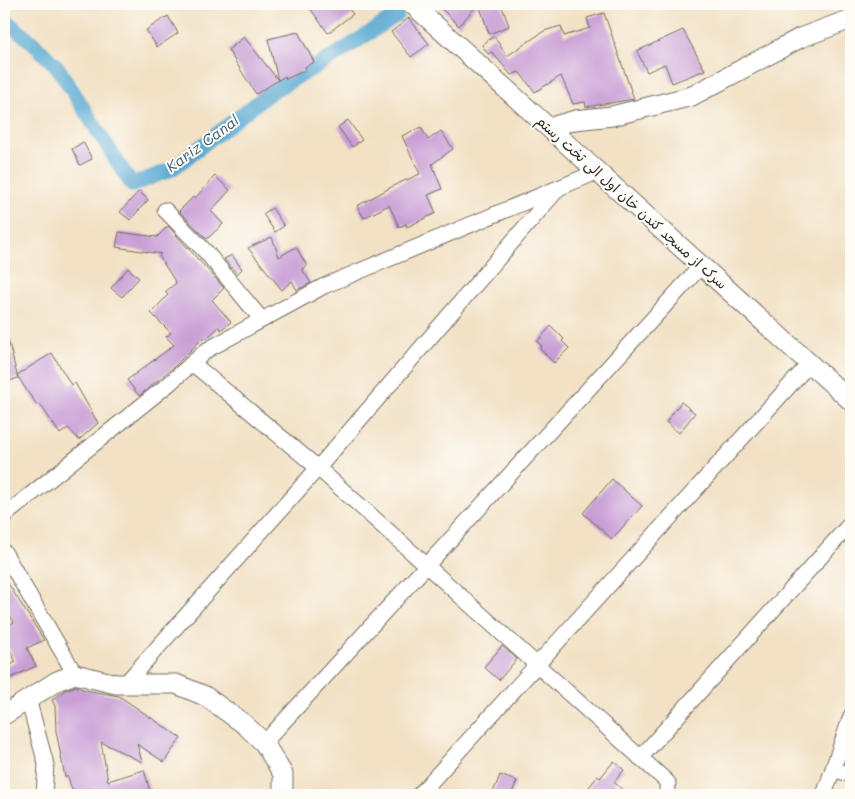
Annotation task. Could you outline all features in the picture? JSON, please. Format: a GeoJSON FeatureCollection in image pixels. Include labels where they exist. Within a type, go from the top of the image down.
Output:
{"type":"FeatureCollection","features":[{"type":"Feature","properties":{"kind":"street","name":"سرک از مسجد کندن خان اول الی تخت رستم"},"geometry":{"type":"LineString","coordinates":[[412,4],[551,127],[851,401]]}},
{"type":"Feature","properties":{"kind":"street"},"geometry":{"type":"LineString","coordinates":[[551,127],[575,120],[612,116],[692,96],[800,38],[851,19]]}},
{"type":"Feature","properties":{"kind":"street"},"geometry":{"type":"LineString","coordinates":[[4,516],[207,350],[324,286],[599,171]]}},
{"type":"Feature","properties":{"kind":"street"},"geometry":{"type":"LineString","coordinates":[[125,684],[318,468],[559,188]]}},
{"type":"Feature","properties":{"kind":"street"},"geometry":{"type":"LineString","coordinates":[[165,210],[206,252],[262,320]]}},
{"type":"Feature","properties":{"kind":"street"},"geometry":{"type":"LineString","coordinates":[[264,743],[702,265]]}},
{"type":"Feature","properties":{"kind":"street"},"geometry":{"type":"LineString","coordinates":[[192,363],[318,468],[668,783],[666,795]]}},
{"type":"Feature","properties":{"kind":"street"},"geometry":{"type":"LineString","coordinates":[[419,795],[810,363]]}},
{"type":"Feature","properties":{"kind":"street"},"geometry":{"type":"LineString","coordinates":[[640,758],[851,523]]}},
{"type":"Feature","properties":{"kind":"street"},"geometry":{"type":"LineString","coordinates":[[4,552],[75,674]]}},
{"type":"Feature","properties":{"kind":"street"},"geometry":{"type":"LineString","coordinates":[[4,715],[57,681],[75,674],[116,684],[176,684],[205,696],[244,724],[264,743],[282,774],[283,795]]}},
{"type":"Feature","properties":{"kind":"street"},"geometry":{"type":"LineString","coordinates":[[28,699],[46,764],[44,795]]}},
{"type":"Feature","properties":{"kind":"street"},"geometry":{"type":"LineString","coordinates":[[824,795],[851,716]]}},
{"type":"Feature","properties":{"kind":"street"},"geometry":{"type":"LineString","coordinates":[[833,769],[851,775]]}},
{"type":"Feature","properties":{"kind":"building"},"geometry":{"type":"Polygon","coordinates":[[[307,4],[345,4],[353,14],[328,33],[307,4]]]}},
{"type":"Feature","properties":{"kind":"building"},"geometry":{"type":"Polygon","coordinates":[[[437,4],[478,4],[459,26],[437,4]]]}},
{"type":"Feature","properties":{"kind":"building"},"geometry":{"type":"Polygon","coordinates":[[[479,4],[501,4],[509,26],[489,34],[479,4]]]}},
{"type":"Feature","properties":{"kind":"building"},"geometry":{"type":"Polygon","coordinates":[[[604,13],[634,99],[586,107],[585,102],[573,104],[561,76],[535,92],[519,72],[511,75],[492,52],[488,54],[482,45],[494,36],[507,56],[544,31],[561,26],[564,36],[590,28],[587,18],[604,13]]]}},
{"type":"Feature","properties":{"kind":"building"},"geometry":{"type":"Polygon","coordinates":[[[168,16],[178,33],[157,47],[146,30],[168,16]]]}},
{"type":"Feature","properties":{"kind":"building"},"geometry":{"type":"Polygon","coordinates":[[[409,18],[429,44],[411,57],[391,32],[409,18]]]}},
{"type":"Feature","properties":{"kind":"building"},"geometry":{"type":"Polygon","coordinates":[[[683,30],[705,70],[672,83],[665,64],[647,72],[637,51],[683,30]]]}},
{"type":"Feature","properties":{"kind":"building"},"geometry":{"type":"Polygon","coordinates":[[[298,32],[314,62],[305,67],[306,70],[286,79],[285,76],[256,94],[228,50],[244,37],[278,80],[268,39],[298,32]]]}},
{"type":"Feature","properties":{"kind":"building"},"geometry":{"type":"Polygon","coordinates":[[[348,120],[362,140],[352,147],[338,127],[348,120]]]}},
{"type":"Feature","properties":{"kind":"building"},"geometry":{"type":"Polygon","coordinates":[[[421,127],[428,140],[441,131],[453,149],[432,164],[442,189],[428,195],[436,213],[407,227],[406,224],[399,227],[389,205],[364,218],[357,206],[397,184],[420,174],[402,136],[421,127]]]}},
{"type":"Feature","properties":{"kind":"building"},"geometry":{"type":"Polygon","coordinates":[[[83,142],[92,159],[80,165],[72,149],[83,142]]]}},
{"type":"Feature","properties":{"kind":"building"},"geometry":{"type":"Polygon","coordinates":[[[215,176],[230,190],[211,211],[223,224],[207,239],[179,211],[193,197],[195,198],[215,176]]]}},
{"type":"Feature","properties":{"kind":"building"},"geometry":{"type":"Polygon","coordinates":[[[139,191],[148,200],[130,220],[120,212],[139,191]]]}},
{"type":"Feature","properties":{"kind":"building"},"geometry":{"type":"Polygon","coordinates":[[[272,208],[284,226],[275,232],[263,214],[272,208]]]}},
{"type":"Feature","properties":{"kind":"building"},"geometry":{"type":"Polygon","coordinates":[[[168,226],[224,288],[212,300],[231,322],[221,330],[219,327],[206,339],[204,337],[175,366],[139,396],[127,380],[174,345],[166,337],[171,333],[151,313],[168,295],[165,292],[176,283],[159,256],[161,254],[116,247],[119,232],[157,237],[168,226]]]}},
{"type":"Feature","properties":{"kind":"building"},"geometry":{"type":"Polygon","coordinates":[[[272,237],[279,257],[296,247],[307,266],[302,269],[311,283],[297,290],[292,281],[282,290],[248,248],[272,237]]]}},
{"type":"Feature","properties":{"kind":"building"},"geometry":{"type":"Polygon","coordinates":[[[232,255],[242,269],[237,274],[224,259],[232,255]]]}},
{"type":"Feature","properties":{"kind":"building"},"geometry":{"type":"Polygon","coordinates":[[[128,268],[139,278],[122,297],[111,288],[128,268]]]}},
{"type":"Feature","properties":{"kind":"building"},"geometry":{"type":"Polygon","coordinates":[[[551,326],[564,339],[562,341],[569,348],[554,363],[540,349],[542,346],[537,342],[551,326]]]}},
{"type":"Feature","properties":{"kind":"building"},"geometry":{"type":"Polygon","coordinates":[[[4,339],[8,339],[18,378],[4,383],[4,339]]]}},
{"type":"Feature","properties":{"kind":"building"},"geometry":{"type":"Polygon","coordinates":[[[52,353],[71,385],[75,383],[98,423],[79,440],[68,428],[60,434],[40,404],[38,406],[17,375],[52,353]]]}},
{"type":"Feature","properties":{"kind":"building"},"geometry":{"type":"Polygon","coordinates":[[[681,402],[695,413],[679,433],[666,422],[681,402]]]}},
{"type":"Feature","properties":{"kind":"building"},"geometry":{"type":"Polygon","coordinates":[[[612,479],[642,506],[612,539],[583,513],[612,479]]]}},
{"type":"Feature","properties":{"kind":"building"},"geometry":{"type":"Polygon","coordinates":[[[4,577],[44,640],[27,648],[36,666],[4,681],[4,668],[16,662],[4,638],[4,629],[14,622],[4,608],[4,577]]]}},
{"type":"Feature","properties":{"kind":"building"},"geometry":{"type":"Polygon","coordinates":[[[502,646],[517,659],[499,680],[484,667],[502,646]]]}},
{"type":"Feature","properties":{"kind":"building"},"geometry":{"type":"Polygon","coordinates":[[[76,686],[85,690],[119,696],[181,738],[164,762],[137,744],[142,762],[101,742],[108,781],[144,770],[151,795],[76,795],[74,789],[72,790],[68,777],[65,777],[56,731],[55,706],[52,700],[65,690],[76,686]]]}},
{"type":"Feature","properties":{"kind":"building"},"geometry":{"type":"Polygon","coordinates":[[[614,761],[624,770],[614,782],[628,795],[598,795],[589,787],[598,776],[600,778],[614,761]]]}},
{"type":"Feature","properties":{"kind":"building"},"geometry":{"type":"Polygon","coordinates":[[[500,775],[517,781],[511,795],[492,795],[500,775]]]}},
{"type":"Feature","properties":{"kind":"waterway","name":"Kariz Canal"},"geometry":{"type":"LineString","coordinates":[[4,19],[32,42],[58,68],[132,185],[172,169],[271,92],[334,56],[397,15]]}}]}
